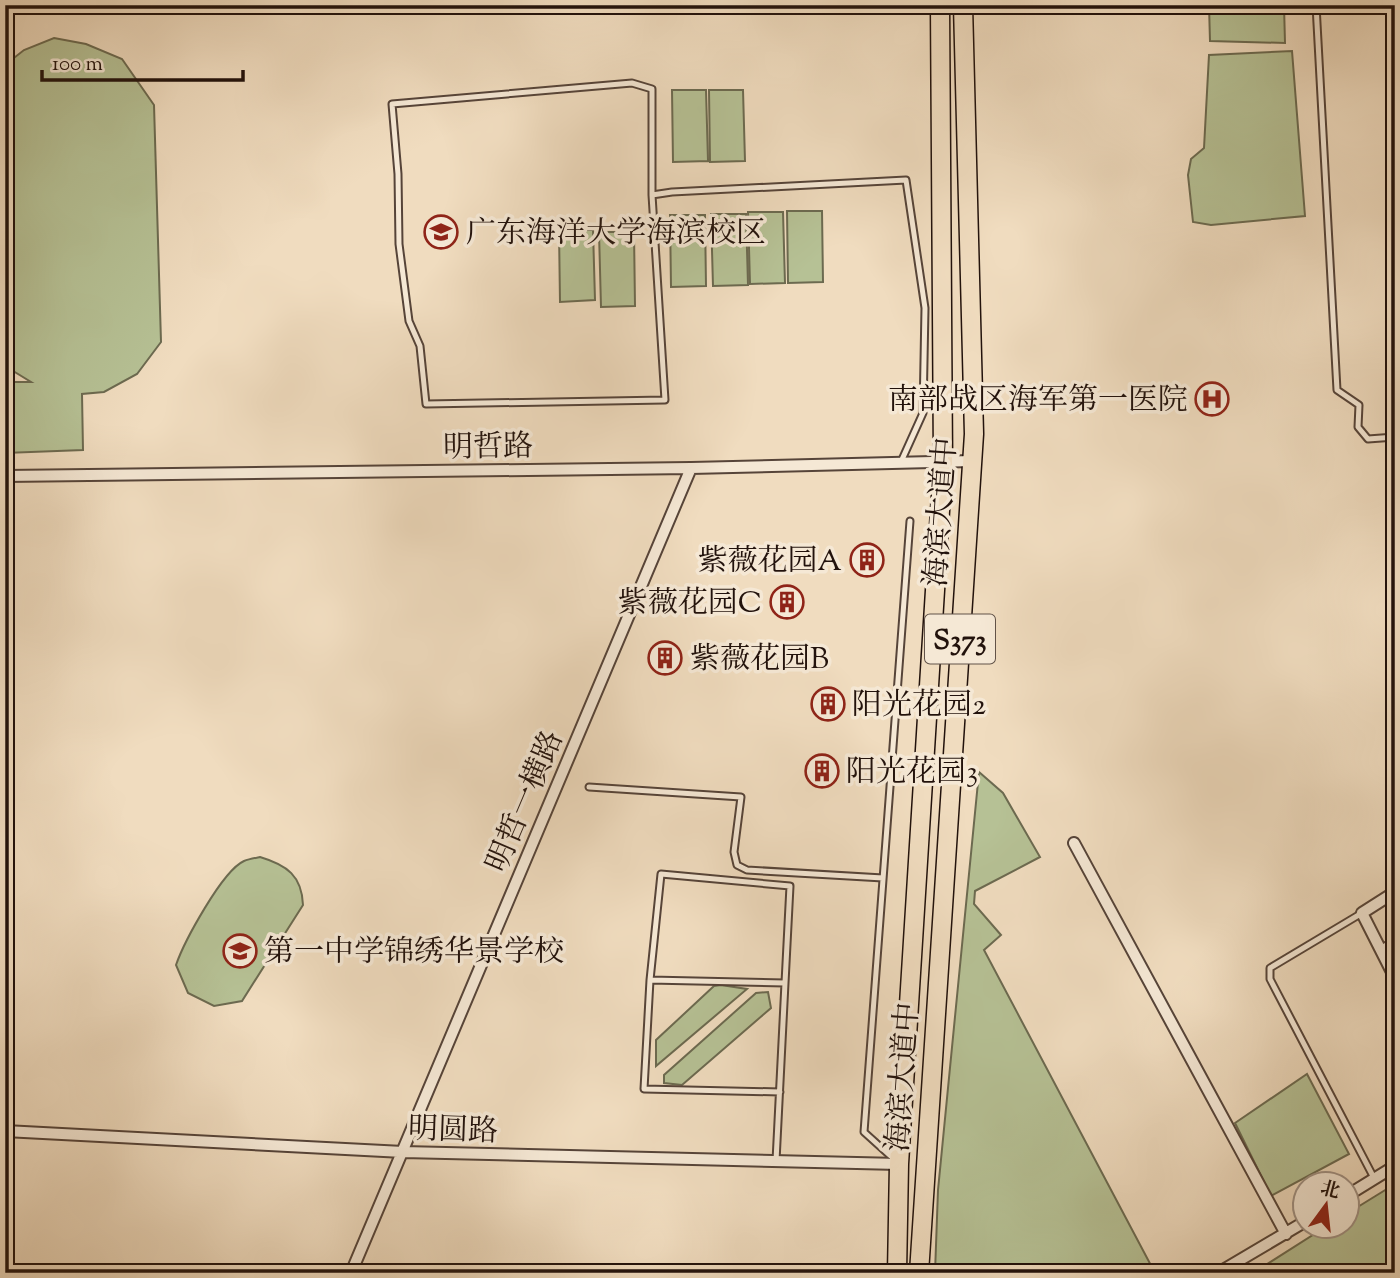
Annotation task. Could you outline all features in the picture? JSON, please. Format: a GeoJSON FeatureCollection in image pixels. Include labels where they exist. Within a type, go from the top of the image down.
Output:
{"type":"FeatureCollection","features":[{"type":"Feature","properties":{"kind":"main road","name":"海滨大道中"},"geometry":{"type":"LineString","coordinates":[[896,1268],[899,1164],[943,463],[940,5]]}},
{"type":"Feature","properties":{"kind":"main road","name":"海滨大道中"},"geometry":{"type":"LineString","coordinates":[[919,1273],[974,434],[963,5]]}},
{"type":"Feature","properties":{"kind":"street","name":"明哲路"},"geometry":{"type":"LineString","coordinates":[[5,477],[691,468],[972,461]]}},
{"type":"Feature","properties":{"kind":"street","name":"明哲一横路"},"geometry":{"type":"LineString","coordinates":[[351,1273],[691,468]]}},
{"type":"Feature","properties":{"kind":"street"},"geometry":{"type":"LineString","coordinates":[[1074,843],[1286,1234]]}},
{"type":"Feature","properties":{"kind":"street"},"geometry":{"type":"LineString","coordinates":[[1395,892],[1362,913],[1395,978]]}},
{"type":"Feature","properties":{"kind":"street","name":"明圆路"},"geometry":{"type":"LineString","coordinates":[[5,1131],[403,1152],[899,1164]]}},
{"type":"Feature","properties":{"kind":"street"},"geometry":{"type":"LineString","coordinates":[[1362,1186],[1395,1166]]}},
{"type":"Feature","properties":{"kind":"street"},"geometry":{"type":"LineString","coordinates":[[1218,1273],[1292,1230]]}},
{"type":"Feature","properties":{"kind":"lane"},"geometry":{"type":"LineString","coordinates":[[1317,5],[1336,390],[1359,405],[1358,427],[1367,439],[1395,437]]}},
{"type":"Feature","properties":{"kind":"lane"},"geometry":{"type":"LineString","coordinates":[[632,83],[652,89],[652,195],[664,400],[426,404],[420,346],[409,321],[399,244],[398,174],[392,104],[632,83]]}},
{"type":"Feature","properties":{"kind":"lane"},"geometry":{"type":"LineString","coordinates":[[652,195],[906,180],[925,309],[923,413],[900,464]]}},
{"type":"Feature","properties":{"kind":"lane"},"geometry":{"type":"LineString","coordinates":[[899,1164],[864,1132],[909,521]]}},
{"type":"Feature","properties":{"kind":"lane"},"geometry":{"type":"LineString","coordinates":[[589,787],[741,797],[734,852],[737,865],[747,870],[883,878]]}},
{"type":"Feature","properties":{"kind":"lane"},"geometry":{"type":"LineString","coordinates":[[776,1161],[790,886],[661,874],[650,980],[644,1089],[779,1092]]}},
{"type":"Feature","properties":{"kind":"lane"},"geometry":{"type":"LineString","coordinates":[[1362,913],[1270,968],[1270,979],[1374,1178]]}},
{"type":"Feature","properties":{"kind":"lane"},"geometry":{"type":"LineString","coordinates":[[1380,949],[1395,940]]}},
{"type":"Feature","properties":{"kind":"lane"},"geometry":{"type":"LineString","coordinates":[[650,980],[785,984]]}},
{"type":"Feature","properties":{"kind":"green space"},"geometry":{"type":"Polygon","coordinates":[[[1209,5],[1284,5],[1285,43],[1210,41],[1209,5]]]}},
{"type":"Feature","properties":{"kind":"green space"},"geometry":{"type":"Polygon","coordinates":[[[54,38],[86,44],[122,59],[154,105],[161,342],[137,374],[104,392],[82,394],[83,450],[5,453],[5,382],[31,382],[5,366],[5,65],[24,50],[54,38]]]}},
{"type":"Feature","properties":{"kind":"green space"},"geometry":{"type":"Polygon","coordinates":[[[1292,51],[1305,216],[1211,225],[1193,222],[1188,175],[1191,159],[1204,148],[1209,55],[1292,51]]]}},
{"type":"Feature","properties":{"kind":"green space"},"geometry":{"type":"Polygon","coordinates":[[[672,90],[706,90],[708,161],[673,162],[672,90]]]}},
{"type":"Feature","properties":{"kind":"green space"},"geometry":{"type":"Polygon","coordinates":[[[709,90],[743,90],[745,161],[710,162],[709,90]]]}},
{"type":"Feature","properties":{"kind":"green space"},"geometry":{"type":"Polygon","coordinates":[[[787,211],[822,211],[823,282],[788,283],[787,211]]]}},
{"type":"Feature","properties":{"kind":"green space"},"geometry":{"type":"Polygon","coordinates":[[[748,212],[783,212],[785,283],[750,284],[748,212]]]}},
{"type":"Feature","properties":{"kind":"green space"},"geometry":{"type":"Polygon","coordinates":[[[711,214],[746,214],[748,285],[713,286],[711,214]]]}},
{"type":"Feature","properties":{"kind":"green space"},"geometry":{"type":"Polygon","coordinates":[[[670,215],[705,215],[706,286],[671,287],[670,215]]]}},
{"type":"Feature","properties":{"kind":"green space"},"geometry":{"type":"Polygon","coordinates":[[[559,230],[593,230],[595,300],[560,302],[559,230]]]}},
{"type":"Feature","properties":{"kind":"green space"},"geometry":{"type":"Polygon","coordinates":[[[599,232],[634,232],[635,306],[601,307],[599,232]]]}},
{"type":"Feature","properties":{"kind":"green space"},"geometry":{"type":"Polygon","coordinates":[[[979,772],[1003,793],[1040,857],[975,891],[974,904],[1001,935],[984,950],[1155,1273],[935,1273],[938,1190],[979,772]]]}},
{"type":"Feature","properties":{"kind":"green space"},"geometry":{"type":"Polygon","coordinates":[[[260,857],[291,873],[300,886],[303,905],[242,1001],[214,1006],[188,993],[176,965],[195,925],[225,878],[244,861],[260,857]]]}},
{"type":"Feature","properties":{"kind":"green space"},"geometry":{"type":"Polygon","coordinates":[[[714,986],[747,989],[656,1066],[656,1040],[714,986]]]}},
{"type":"Feature","properties":{"kind":"green space"},"geometry":{"type":"Polygon","coordinates":[[[768,992],[771,1008],[682,1085],[664,1083],[664,1075],[756,993],[768,992]]]}},
{"type":"Feature","properties":{"kind":"green space"},"geometry":{"type":"Polygon","coordinates":[[[1307,1074],[1349,1154],[1319,1170],[1292,1170],[1292,1185],[1271,1196],[1235,1123],[1307,1074]]]}},
{"type":"Feature","properties":{"kind":"green space"},"geometry":{"type":"Polygon","coordinates":[[[1395,1184],[1395,1273],[1253,1273],[1305,1240],[1362,1240],[1362,1204],[1395,1184]]]}},
{"type":"Feature","properties":{"kind":"place","name":"广东海洋大学海滨校区"},"geometry":{"type":"Point","coordinates":[441,232]}},
{"type":"Feature","properties":{"kind":"place","name":"南部战区海军第一医院"},"geometry":{"type":"Point","coordinates":[1212,399]}},
{"type":"Feature","properties":{"kind":"place","name":"紫薇花园A"},"geometry":{"type":"Point","coordinates":[867,560]}},
{"type":"Feature","properties":{"kind":"place","name":"紫薇花园C"},"geometry":{"type":"Point","coordinates":[787,602]}},
{"type":"Feature","properties":{"kind":"place","name":"紫薇花园B"},"geometry":{"type":"Point","coordinates":[665,658]}},
{"type":"Feature","properties":{"kind":"place","name":"阳光花园2"},"geometry":{"type":"Point","coordinates":[828,704]}},
{"type":"Feature","properties":{"kind":"place","name":"阳光花园3"},"geometry":{"type":"Point","coordinates":[822,771]}},
{"type":"Feature","properties":{"kind":"place","name":"第一中学锦绣华景学校"},"geometry":{"type":"Point","coordinates":[240,951]}}]}
